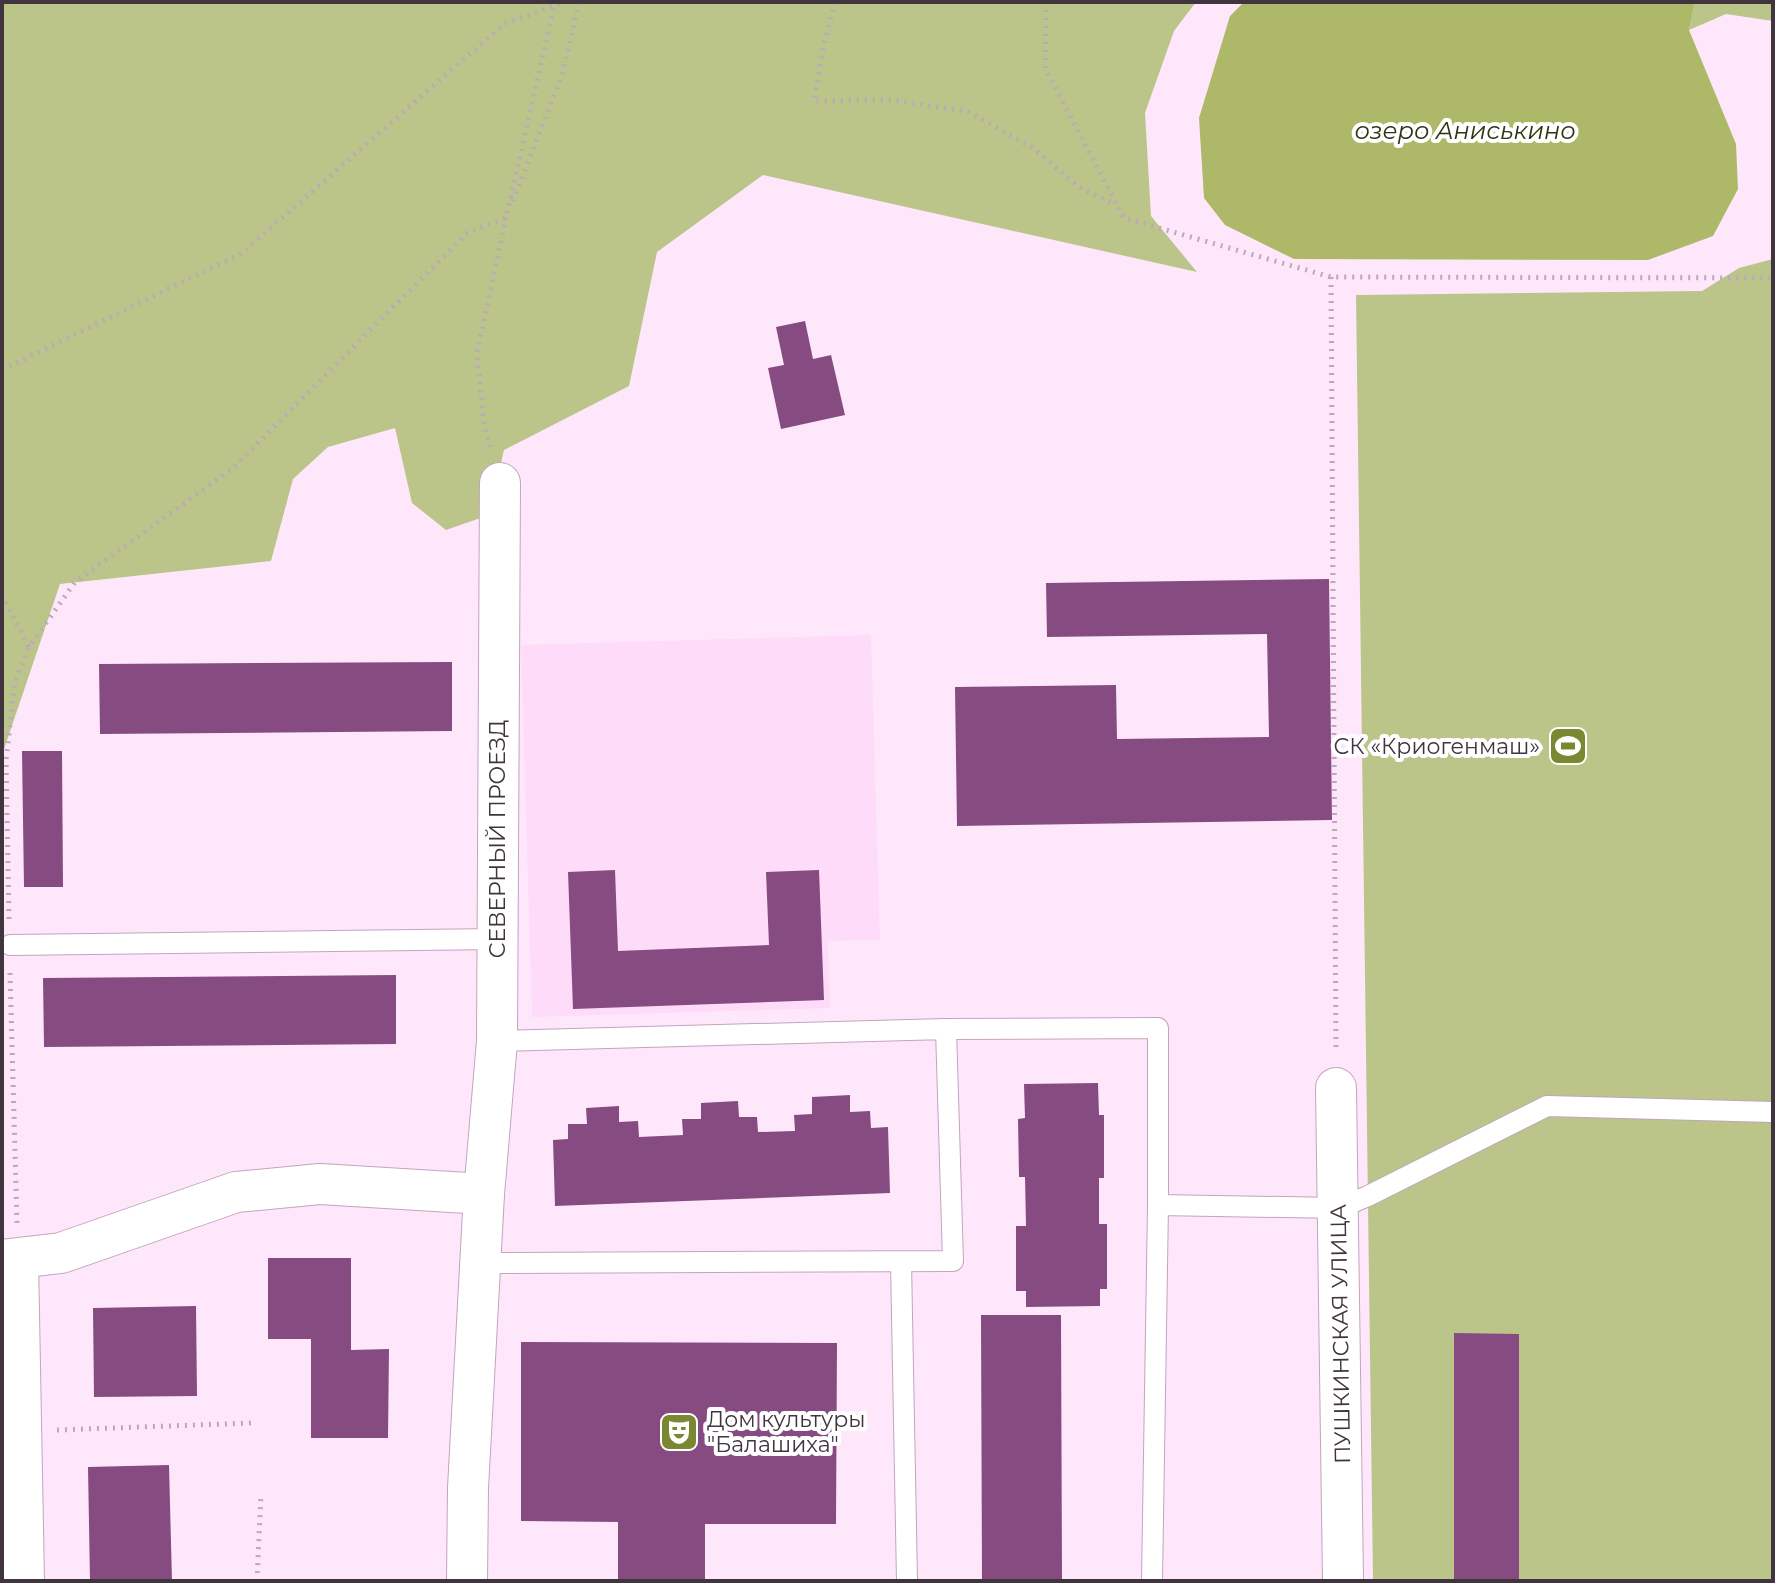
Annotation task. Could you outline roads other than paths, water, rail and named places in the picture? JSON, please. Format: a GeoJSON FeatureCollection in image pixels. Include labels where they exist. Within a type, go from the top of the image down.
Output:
{"type":"FeatureCollection","features":[{"type":"Feature","properties":{"kind":"street","name":"СЕВЕРНЫЙ ПРОЕЗД"},"geometry":{"type":"LineString","coordinates":[[467,1581],[468,1488],[484,1194],[497,1041],[500,483]]}},
{"type":"Feature","properties":{"kind":"street","name":"ПУШКИНСКАЯ УЛИЦА"},"geometry":{"type":"LineString","coordinates":[[1336,1088],[1343,1581]]}},
{"type":"Feature","properties":{"kind":"street"},"geometry":{"type":"LineString","coordinates":[[24,1581],[21,1431],[10,1260],[61,1253],[236,1192],[320,1184],[484,1194]]}},
{"type":"Feature","properties":{"kind":"lane"},"geometry":{"type":"LineString","coordinates":[[10,945],[497,939]]}},
{"type":"Feature","properties":{"kind":"lane"},"geometry":{"type":"LineString","coordinates":[[497,1041],[946,1029],[1158,1028],[1152,1581]]}},
{"type":"Feature","properties":{"kind":"lane"},"geometry":{"type":"LineString","coordinates":[[481,1263],[953,1261],[946,1029]]}},
{"type":"Feature","properties":{"kind":"lane"},"geometry":{"type":"LineString","coordinates":[[1158,1205],[1339,1208],[1547,1106],[1773,1112]]}},
{"type":"Feature","properties":{"kind":"lane"},"geometry":{"type":"LineString","coordinates":[[901,1262],[907,1581]]}},
{"type":"Feature","properties":{"kind":"water","name":"озеро Аниськино"},"geometry":{"type":"Polygon","coordinates":[[[1244,2],[1695,2],[1689,30],[1736,144],[1738,189],[1713,236],[1648,260],[1294,259],[1225,225],[1204,198],[1199,118],[1230,16],[1244,2]]]}},
{"type":"Feature","properties":{"kind":"place","name":"СК «Криогенмаш»"},"geometry":{"type":"Point","coordinates":[1568,746]}},
{"type":"Feature","properties":{"kind":"place","name":"Дом культуры \"Балашиха\""},"geometry":{"type":"Point","coordinates":[679,1432]}}]}
